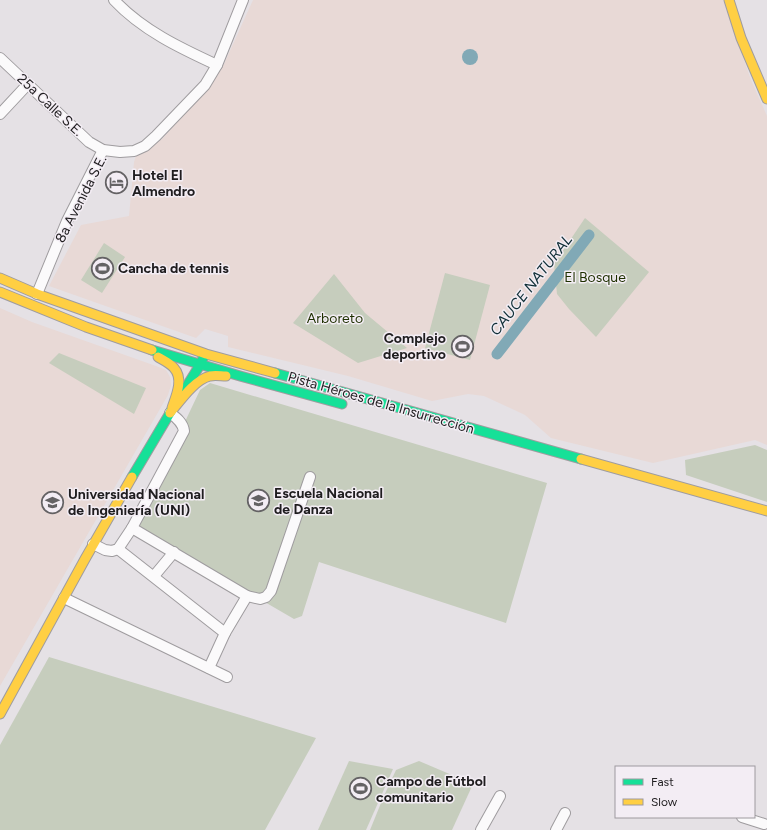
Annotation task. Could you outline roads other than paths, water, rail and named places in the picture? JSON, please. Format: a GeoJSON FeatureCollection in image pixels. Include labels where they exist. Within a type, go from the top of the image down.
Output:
{"type":"FeatureCollection","features":[{"type":"Feature","properties":{"kind":"main road"},"geometry":{"type":"LineString","coordinates":[[729,0],[741,38],[767,99]]}},
{"type":"Feature","properties":{"kind":"main road","name":"Pista Héroes de la Insurrección"},"geometry":{"type":"LineString","coordinates":[[0,278],[37,294],[206,354],[767,512]]}},
{"type":"Feature","properties":{"kind":"main road","name":"Pista Héroes de la Insurrección"},"geometry":{"type":"LineString","coordinates":[[0,292],[63,318],[137,345],[251,380],[352,406]]}},
{"type":"Feature","properties":{"kind":"main road"},"geometry":{"type":"LineString","coordinates":[[137,345],[168,362],[173,366],[179,377],[179,384],[170,413]]}},
{"type":"Feature","properties":{"kind":"main road"},"geometry":{"type":"LineString","coordinates":[[0,714],[93,544],[206,354]]}},
{"type":"Feature","properties":{"kind":"main road"},"geometry":{"type":"LineString","coordinates":[[170,413],[198,383],[211,376],[219,375],[251,380]]}},
{"type":"Feature","properties":{"kind":"street"},"geometry":{"type":"LineString","coordinates":[[114,0],[119,6],[147,29],[172,44],[217,65]]}},
{"type":"Feature","properties":{"kind":"street","name":"8a Avenida S.E."},"geometry":{"type":"LineString","coordinates":[[37,294],[67,221],[103,150],[120,152],[134,151],[146,146],[205,85],[217,65],[243,0]]}},
{"type":"Feature","properties":{"kind":"street","name":"25a Calle S.E."},"geometry":{"type":"LineString","coordinates":[[0,58],[89,142],[103,150]]}},
{"type":"Feature","properties":{"kind":"street"},"geometry":{"type":"LineString","coordinates":[[0,114],[28,84]]}},
{"type":"Feature","properties":{"kind":"street"},"geometry":{"type":"LineString","coordinates":[[93,544],[112,552],[118,549],[132,528],[184,431],[184,426],[170,413]]}},
{"type":"Feature","properties":{"kind":"street"},"geometry":{"type":"LineString","coordinates":[[132,528],[247,596],[260,599],[266,597],[271,591],[310,477]]}},
{"type":"Feature","properties":{"kind":"street"},"geometry":{"type":"LineString","coordinates":[[118,549],[225,633]]}},
{"type":"Feature","properties":{"kind":"street"},"geometry":{"type":"LineString","coordinates":[[154,576],[174,552]]}},
{"type":"Feature","properties":{"kind":"street"},"geometry":{"type":"LineString","coordinates":[[209,668],[225,633],[247,596]]}},
{"type":"Feature","properties":{"kind":"street"},"geometry":{"type":"LineString","coordinates":[[64,598],[227,677]]}},
{"type":"Feature","properties":{"kind":"street"},"geometry":{"type":"LineString","coordinates":[[481,830],[500,796]]}},
{"type":"Feature","properties":{"kind":"street"},"geometry":{"type":"LineString","coordinates":[[556,830],[565,813]]}},
{"type":"Feature","properties":{"kind":"street"},"geometry":{"type":"LineString","coordinates":[[746,818],[764,823]]}},
{"type":"Feature","properties":{"kind":"water"},"geometry":{"type":"Polygon","coordinates":[[[470,49],[476,51],[478,57],[476,63],[470,65],[464,63],[462,57],[464,51],[470,49]]]}},
{"type":"Feature","properties":{"kind":"waterway","name":"CAUCE NATURAL"},"geometry":{"type":"LineString","coordinates":[[497,354],[589,235]]}},
{"type":"Feature","properties":{"kind":"place","name":"Hotel El Almendro"},"geometry":{"type":"Point","coordinates":[116,183]}},
{"type":"Feature","properties":{"kind":"place","name":"Cancha de tennis"},"geometry":{"type":"Point","coordinates":[103,268]}},
{"type":"Feature","properties":{"kind":"place","name":"Complejo deportivo"},"geometry":{"type":"Point","coordinates":[462,346]}},
{"type":"Feature","properties":{"kind":"place","name":"Escuela Nacional de Danza"},"geometry":{"type":"Point","coordinates":[259,501]}},
{"type":"Feature","properties":{"kind":"place","name":"Universidad Nacional de Ingeniería (UNI)"},"geometry":{"type":"Point","coordinates":[53,502]}},
{"type":"Feature","properties":{"kind":"place","name":"Campo de Fútbol comunitario"},"geometry":{"type":"Point","coordinates":[360,789]}},
{"type":"Feature","properties":{"kind":"park label","name":"El Bosque"},"geometry":{"type":"Point","coordinates":[595,277]}},
{"type":"Feature","properties":{"kind":"park label","name":"Arboreto"},"geometry":{"type":"Point","coordinates":[335,318]}}]}
